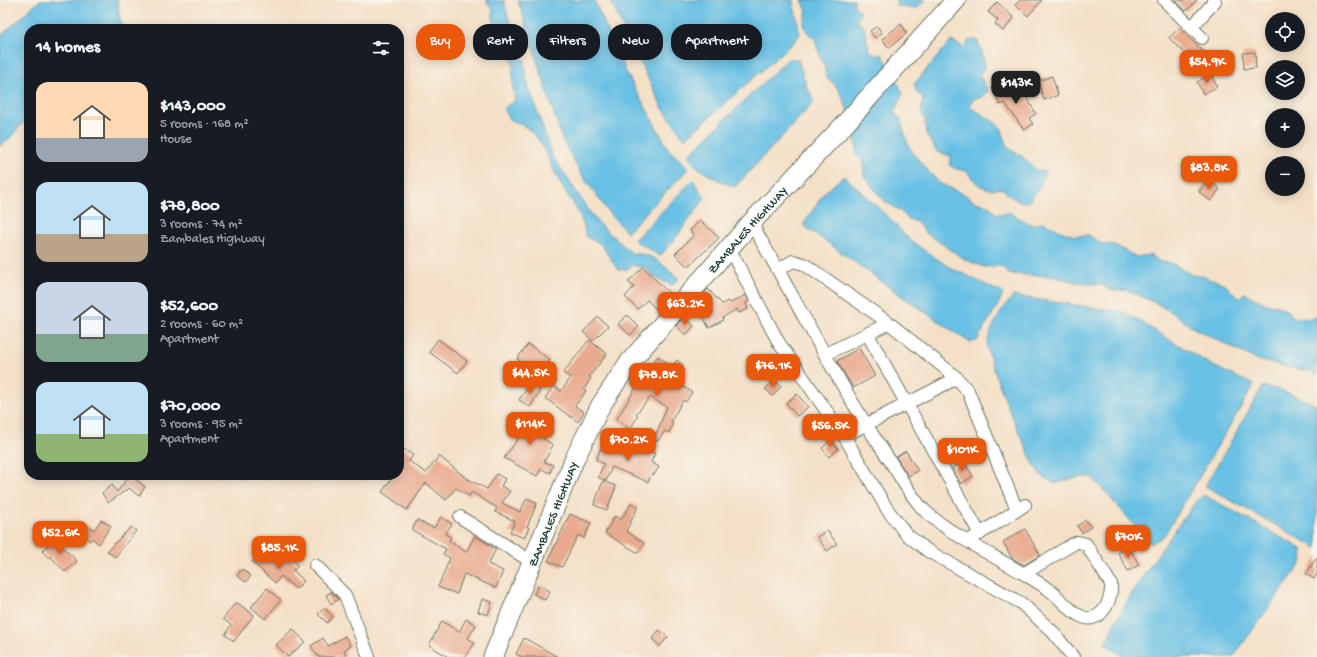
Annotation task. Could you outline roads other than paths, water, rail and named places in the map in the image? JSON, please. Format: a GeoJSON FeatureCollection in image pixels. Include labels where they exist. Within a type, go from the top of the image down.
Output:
{"type":"FeatureCollection","features":[{"type":"Feature","properties":{"kind":"main road","name":"ZAMBALES HIGHWAY"},"geometry":{"type":"LineString","coordinates":[[493,657],[575,458],[601,405],[628,364],[751,223],[844,125],[956,0]]}},
{"type":"Feature","properties":{"kind":"street"},"geometry":{"type":"LineString","coordinates":[[1164,0],[1202,38]]}},
{"type":"Feature","properties":{"kind":"street"},"geometry":{"type":"LineString","coordinates":[[1192,27],[1216,0]]}},
{"type":"Feature","properties":{"kind":"street"},"geometry":{"type":"LineString","coordinates":[[751,223],[866,425],[918,503],[935,518],[969,541],[1025,573],[1052,591],[1075,612],[1085,618],[1098,616],[1107,607],[1112,589],[1111,584],[1086,544],[1078,542],[1073,544],[1025,573]]}},
{"type":"Feature","properties":{"kind":"street"},"geometry":{"type":"LineString","coordinates":[[729,248],[779,344],[844,436],[887,509],[906,534],[928,551],[1021,603],[1052,631],[1073,657]]}},
{"type":"Feature","properties":{"kind":"street"},"geometry":{"type":"LineString","coordinates":[[778,270],[789,262],[800,262],[889,323],[957,378],[968,391],[1022,507],[969,541]]}},
{"type":"Feature","properties":{"kind":"street"},"geometry":{"type":"LineString","coordinates":[[826,354],[868,335],[889,323]]}},
{"type":"Feature","properties":{"kind":"street"},"geometry":{"type":"LineString","coordinates":[[868,335],[980,534]]}},
{"type":"Feature","properties":{"kind":"street"},"geometry":{"type":"LineString","coordinates":[[844,436],[957,378]]}},
{"type":"Feature","properties":{"kind":"street"},"geometry":{"type":"LineString","coordinates":[[460,517],[532,562]]}},
{"type":"Feature","properties":{"kind":"street"},"geometry":{"type":"LineString","coordinates":[[314,565],[344,595],[369,657]]}},
{"type":"Feature","properties":{"kind":"water"},"geometry":{"type":"Polygon","coordinates":[[[40,0],[118,0],[119,15],[122,24],[24,24],[24,122],[10,138],[0,146],[0,37],[40,0]]]}},
{"type":"Feature","properties":{"kind":"water"},"geometry":{"type":"Polygon","coordinates":[[[486,0],[504,1],[511,24],[495,24],[493,21],[493,10],[486,0]]]}},
{"type":"Feature","properties":{"kind":"water"},"geometry":{"type":"Polygon","coordinates":[[[518,0],[594,0],[608,31],[608,60],[621,60],[669,150],[686,165],[688,169],[627,232],[612,217],[581,174],[562,139],[537,60],[600,60],[600,24],[536,24],[536,57],[528,32],[528,24],[526,24],[518,0]]]}},
{"type":"Feature","properties":{"kind":"water"},"geometry":{"type":"Polygon","coordinates":[[[610,0],[793,0],[800,34],[795,41],[685,139],[662,107],[639,60],[663,60],[663,24],[622,24],[610,0]]]}},
{"type":"Feature","properties":{"kind":"water"},"geometry":{"type":"Polygon","coordinates":[[[802,0],[854,0],[854,5],[861,12],[857,21],[864,27],[869,50],[875,55],[882,54],[903,93],[894,113],[900,118],[907,142],[914,155],[939,183],[965,195],[975,202],[989,206],[996,214],[1010,213],[1032,225],[1044,222],[1060,231],[1075,236],[1089,235],[1102,244],[1115,245],[1136,257],[1150,255],[1161,262],[1171,263],[1192,275],[1203,275],[1209,280],[1215,280],[1223,283],[1239,299],[1244,293],[1269,305],[1278,306],[1290,312],[1291,317],[1304,319],[1317,317],[1317,375],[1312,371],[1286,367],[1255,359],[1190,326],[1175,314],[1156,303],[1127,290],[1112,291],[1100,284],[1085,284],[1052,276],[1008,274],[1002,266],[984,267],[966,260],[926,233],[916,222],[907,218],[899,210],[886,202],[864,176],[863,162],[856,155],[857,148],[844,100],[834,84],[827,78],[815,38],[806,30],[804,19],[807,11],[802,0]]]}},
{"type":"Feature","properties":{"kind":"water"},"geometry":{"type":"Polygon","coordinates":[[[896,0],[926,0],[915,9],[896,6],[896,0]]]}},
{"type":"Feature","properties":{"kind":"water"},"geometry":{"type":"Polygon","coordinates":[[[969,40],[977,40],[982,51],[985,68],[979,74],[988,91],[983,97],[973,99],[969,106],[993,121],[1002,129],[1008,148],[1023,157],[1037,171],[1045,171],[1040,187],[1028,202],[1013,198],[1002,188],[991,189],[977,184],[967,171],[956,169],[949,165],[951,156],[937,152],[926,134],[925,118],[921,112],[923,97],[917,93],[914,84],[951,41],[965,48],[969,40]]]}},
{"type":"Feature","properties":{"kind":"water"},"geometry":{"type":"Polygon","coordinates":[[[788,59],[798,59],[807,88],[815,101],[735,187],[703,171],[688,155],[788,59]]]}},
{"type":"Feature","properties":{"kind":"water"},"geometry":{"type":"Polygon","coordinates":[[[512,60],[524,60],[526,78],[552,155],[591,214],[601,226],[633,254],[647,255],[653,258],[679,279],[672,285],[657,279],[645,268],[633,265],[627,269],[618,270],[601,244],[586,237],[582,220],[578,212],[561,185],[535,135],[526,127],[510,120],[503,109],[515,100],[513,90],[513,62],[512,60]]]}},
{"type":"Feature","properties":{"kind":"water"},"geometry":{"type":"Polygon","coordinates":[[[844,176],[885,214],[912,242],[949,267],[1003,293],[998,305],[977,341],[969,342],[903,297],[803,225],[824,193],[844,176]]]}},
{"type":"Feature","properties":{"kind":"water"},"geometry":{"type":"Polygon","coordinates":[[[693,180],[705,198],[675,239],[660,256],[634,240],[693,180]]]}},
{"type":"Feature","properties":{"kind":"water"},"geometry":{"type":"Polygon","coordinates":[[[1013,296],[1124,312],[1213,366],[1254,385],[1164,536],[1151,544],[1092,477],[1078,477],[1055,484],[1040,474],[1018,431],[988,353],[987,344],[994,324],[1013,296]]]}},
{"type":"Feature","properties":{"kind":"water"},"geometry":{"type":"Polygon","coordinates":[[[1263,386],[1283,391],[1317,405],[1317,548],[1205,486],[1263,386]]]}},
{"type":"Feature","properties":{"kind":"water"},"geometry":{"type":"Polygon","coordinates":[[[1204,495],[1302,549],[1303,561],[1233,657],[1124,657],[1105,643],[1114,624],[1147,570],[1171,535],[1196,501],[1204,495]]]}}]}
